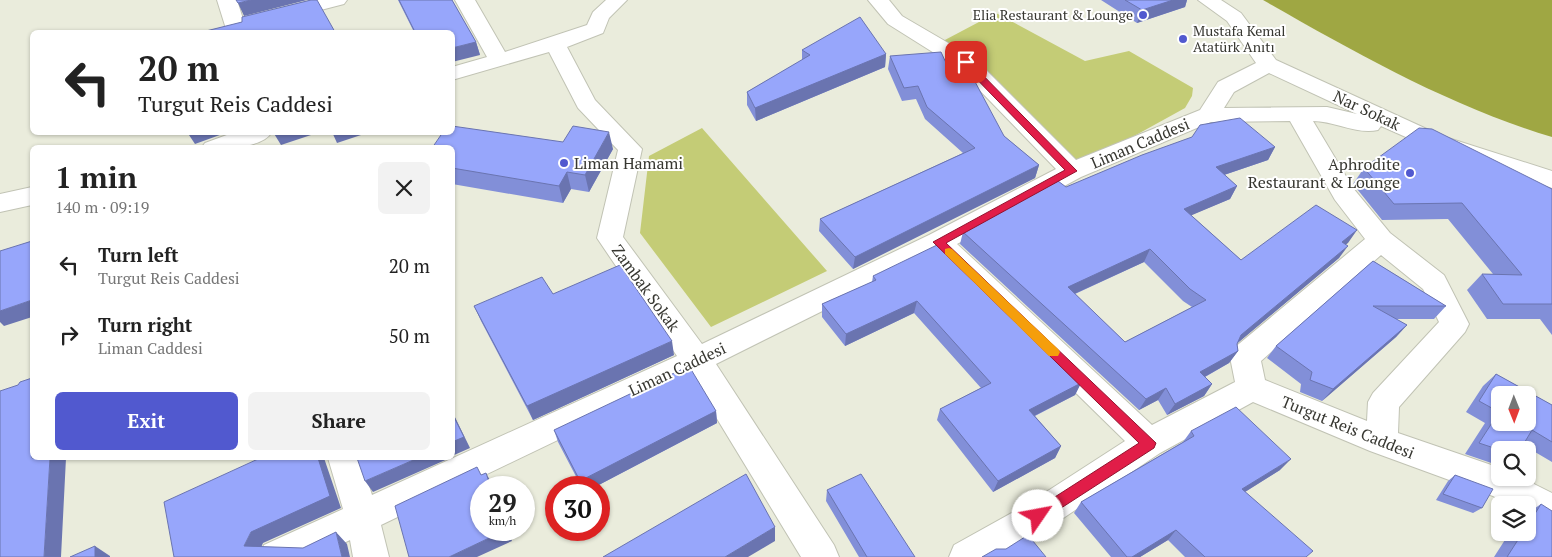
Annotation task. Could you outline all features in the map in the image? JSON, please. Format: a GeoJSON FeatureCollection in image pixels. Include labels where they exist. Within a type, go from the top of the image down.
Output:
{"type":"FeatureCollection","features":[{"type":"Feature","properties":{"kind":"street"},"geometry":{"type":"LineString","coordinates":[[227,0],[247,24],[336,0]]}},
{"type":"Feature","properties":{"kind":"street"},"geometry":{"type":"LineString","coordinates":[[465,0],[499,60]]}},
{"type":"Feature","properties":{"kind":"street"},"geometry":{"type":"LineString","coordinates":[[455,73],[555,44],[596,29],[600,16],[617,0]]}},
{"type":"Feature","properties":{"kind":"street","name":"Liman Caddesi"},"geometry":{"type":"LineString","coordinates":[[878,0],[895,20],[966,62],[1072,171]]}},
{"type":"Feature","properties":{"kind":"street","name":"Nar Sokak"},"geometry":{"type":"LineString","coordinates":[[1208,0],[1234,18],[1268,65],[1434,141],[1552,180]]}},
{"type":"Feature","properties":{"kind":"street","name":"Zambak Sokak"},"geometry":{"type":"LineString","coordinates":[[555,44],[586,103],[630,149],[610,238],[697,360],[821,557]]}},
{"type":"Feature","properties":{"kind":"street","name":"Liman Caddesi"},"geometry":{"type":"LineString","coordinates":[[1208,115],[1226,87],[1268,65]]}},
{"type":"Feature","properties":{"kind":"street"},"geometry":{"type":"LineString","coordinates":[[1297,114],[1344,194],[1381,240],[1434,282],[1455,324],[1384,402],[1381,441]]}},
{"type":"Feature","properties":{"kind":"street","name":"Liman Caddesi"},"geometry":{"type":"LineString","coordinates":[[277,557],[697,360],[938,242],[1072,171],[1208,115],[1327,114],[1434,141]]}},
{"type":"Feature","properties":{"kind":"street"},"geometry":{"type":"LineString","coordinates":[[222,145],[254,135]]}},
{"type":"Feature","properties":{"kind":"street"},"geometry":{"type":"LineString","coordinates":[[0,204],[30,196]]}},
{"type":"Feature","properties":{"kind":"street"},"geometry":{"type":"LineString","coordinates":[[967,557],[1038,516],[1149,443],[1251,388],[1245,357],[1381,240]]}},
{"type":"Feature","properties":{"kind":"street"},"geometry":{"type":"LineString","coordinates":[[938,242],[1149,443]]}},
{"type":"Feature","properties":{"kind":"street","name":"Turgut Reis Caddesi"},"geometry":{"type":"LineString","coordinates":[[1251,388],[1381,441],[1504,485],[1552,511]]}},
{"type":"Feature","properties":{"kind":"street"},"geometry":{"type":"LineString","coordinates":[[345,460],[362,517],[371,557]]}},
{"type":"Feature","properties":{"kind":"shaded area"},"geometry":{"type":"Polygon","coordinates":[[[1263,0],[1552,0],[1552,137],[1476,110],[1404,77],[1263,0]]]}},
{"type":"Feature","properties":{"kind":"shaded area"},"geometry":{"type":"Polygon","coordinates":[[[996,13],[1085,61],[1129,51],[1193,88],[1192,96],[1185,108],[1078,167],[943,41],[996,13]]]}},
{"type":"Feature","properties":{"kind":"shaded area"},"geometry":{"type":"Polygon","coordinates":[[[702,128],[827,271],[711,327],[640,233],[649,156],[702,128]]]}},
{"type":"Feature","properties":{"kind":"building"},"geometry":{"type":"Polygon","coordinates":[[[236,0],[251,0],[238,3],[236,0]]]}},
{"type":"Feature","properties":{"kind":"building"},"geometry":{"type":"Polygon","coordinates":[[[317,0],[334,30],[210,30],[242,22],[242,17],[317,0]]]}},
{"type":"Feature","properties":{"kind":"building"},"geometry":{"type":"Polygon","coordinates":[[[399,0],[452,0],[476,42],[455,47],[455,30],[414,30],[399,0]]]}},
{"type":"Feature","properties":{"kind":"building"},"geometry":{"type":"Polygon","coordinates":[[[1125,0],[1173,0],[1142,10],[1125,0]]]}},
{"type":"Feature","properties":{"kind":"building"},"geometry":{"type":"Polygon","coordinates":[[[860,17],[886,54],[755,108],[747,92],[810,55],[802,50],[860,17]]]}},
{"type":"Feature","properties":{"kind":"building"},"geometry":{"type":"Polygon","coordinates":[[[941,52],[947,65],[965,63],[1004,136],[1039,165],[855,257],[820,219],[975,148],[927,107],[918,86],[904,88],[890,56],[941,52]]]}},
{"type":"Feature","properties":{"kind":"building"},"geometry":{"type":"Polygon","coordinates":[[[1240,118],[1275,147],[1216,167],[1237,186],[1184,209],[1241,260],[1316,205],[1357,230],[1342,242],[1348,246],[1241,335],[1237,344],[1238,351],[1200,372],[1212,384],[1175,404],[1166,388],[1146,399],[963,232],[1058,181],[1066,187],[1142,155],[1192,137],[1200,125],[1240,118]],[[1150,249],[1068,287],[1125,342],[1206,300],[1190,289],[1150,249]]]}},
{"type":"Feature","properties":{"kind":"building"},"geometry":{"type":"Polygon","coordinates":[[[455,126],[563,142],[573,126],[609,132],[585,175],[567,172],[559,186],[455,169],[455,145],[434,145],[441,135],[455,135],[455,126]]]}},
{"type":"Feature","properties":{"kind":"building"},"geometry":{"type":"Polygon","coordinates":[[[1419,128],[1432,129],[1552,189],[1552,304],[1503,304],[1482,274],[1522,275],[1462,203],[1394,204],[1364,168],[1419,128]]]}},
{"type":"Feature","properties":{"kind":"building"},"geometry":{"type":"Polygon","coordinates":[[[30,242],[30,301],[0,311],[0,251],[30,242]]]}},
{"type":"Feature","properties":{"kind":"building"},"geometry":{"type":"Polygon","coordinates":[[[937,245],[1081,383],[1029,410],[1061,446],[998,481],[940,409],[991,383],[917,301],[846,334],[822,304],[876,280],[873,276],[937,245]]]}},
{"type":"Feature","properties":{"kind":"building"},"geometry":{"type":"Polygon","coordinates":[[[1373,261],[1446,306],[1373,306],[1407,325],[1333,389],[1310,380],[1312,372],[1276,346],[1373,261]]]}},
{"type":"Feature","properties":{"kind":"building"},"geometry":{"type":"Polygon","coordinates":[[[620,265],[672,341],[527,406],[474,306],[542,277],[553,294],[620,265]]]}},
{"type":"Feature","properties":{"kind":"building"},"geometry":{"type":"Polygon","coordinates":[[[689,366],[716,411],[590,476],[577,476],[554,430],[689,366]]]}},
{"type":"Feature","properties":{"kind":"building"},"geometry":{"type":"Polygon","coordinates":[[[1496,374],[1518,386],[1491,386],[1491,408],[1479,401],[1496,374]]]}},
{"type":"Feature","properties":{"kind":"building"},"geometry":{"type":"Polygon","coordinates":[[[30,379],[30,460],[50,460],[44,557],[0,557],[0,391],[18,385],[20,382],[30,379]]]}},
{"type":"Feature","properties":{"kind":"building"},"geometry":{"type":"Polygon","coordinates":[[[1536,396],[1552,405],[1552,442],[1534,431],[1536,431],[1536,396]]]}},
{"type":"Feature","properties":{"kind":"building"},"geometry":{"type":"Polygon","coordinates":[[[1236,407],[1291,459],[1242,489],[1313,551],[1306,557],[1205,557],[1176,530],[1132,557],[1127,557],[1081,502],[1194,436],[1191,431],[1236,407]]]}},
{"type":"Feature","properties":{"kind":"building"},"geometry":{"type":"Polygon","coordinates":[[[455,419],[464,437],[455,441],[455,419]]]}},
{"type":"Feature","properties":{"kind":"building"},"geometry":{"type":"Polygon","coordinates":[[[1491,424],[1491,431],[1531,431],[1525,441],[1491,441],[1491,447],[1479,443],[1491,424]]]}},
{"type":"Feature","properties":{"kind":"building"},"geometry":{"type":"Polygon","coordinates":[[[256,460],[319,460],[330,496],[251,532],[244,546],[303,548],[336,532],[342,557],[174,557],[164,502],[256,460]]]}},
{"type":"Feature","properties":{"kind":"building"},"geometry":{"type":"Polygon","coordinates":[[[358,460],[413,460],[365,481],[358,460]]]}},
{"type":"Feature","properties":{"kind":"building"},"geometry":{"type":"Polygon","coordinates":[[[477,467],[481,475],[486,473],[487,476],[470,476],[470,541],[483,541],[449,557],[409,557],[395,506],[477,467]]]}},
{"type":"Feature","properties":{"kind":"building"},"geometry":{"type":"Polygon","coordinates":[[[746,474],[775,527],[725,557],[603,557],[746,474]]]}},
{"type":"Feature","properties":{"kind":"building"},"geometry":{"type":"Polygon","coordinates":[[[861,474],[915,557],[867,557],[827,490],[861,474]]]}},
{"type":"Feature","properties":{"kind":"building"},"geometry":{"type":"Polygon","coordinates":[[[1455,475],[1493,489],[1482,508],[1443,494],[1455,475]]]}},
{"type":"Feature","properties":{"kind":"building"},"geometry":{"type":"Polygon","coordinates":[[[1541,504],[1552,511],[1552,557],[1507,557],[1517,541],[1536,541],[1536,512],[1541,504]]]}},
{"type":"Feature","properties":{"kind":"building"},"geometry":{"type":"Polygon","coordinates":[[[1028,535],[1046,557],[982,557],[996,549],[1006,549],[1028,535]]]}},
{"type":"Feature","properties":{"kind":"building"},"geometry":{"type":"Polygon","coordinates":[[[95,546],[95,557],[70,557],[95,546]]]}},
{"type":"Feature","properties":{"kind":"slow traffic"},"geometry":{"type":"LineString","coordinates":[[949,252],[1054,352]]}},
{"type":"Feature","properties":{"kind":"place","name":"Elia Restaurant & Lounge"},"geometry":{"type":"Point","coordinates":[1143,15]}},
{"type":"Feature","properties":{"kind":"place","name":"Mustafa Kemal Atatürk Anıtı"},"geometry":{"type":"Point","coordinates":[1183,39]}},
{"type":"Feature","properties":{"kind":"place","name":"Liman Hamami"},"geometry":{"type":"Point","coordinates":[564,163]}},
{"type":"Feature","properties":{"kind":"place","name":"Aphrodite Restaurant & Lounge"},"geometry":{"type":"Point","coordinates":[1410,173]}},
{"type":"Feature","properties":{"kind":"route"},"geometry":{"type":"LineString","coordinates":[[966,62],[1072,171],[938,242],[1149,443],[1038,516]]}}]}
